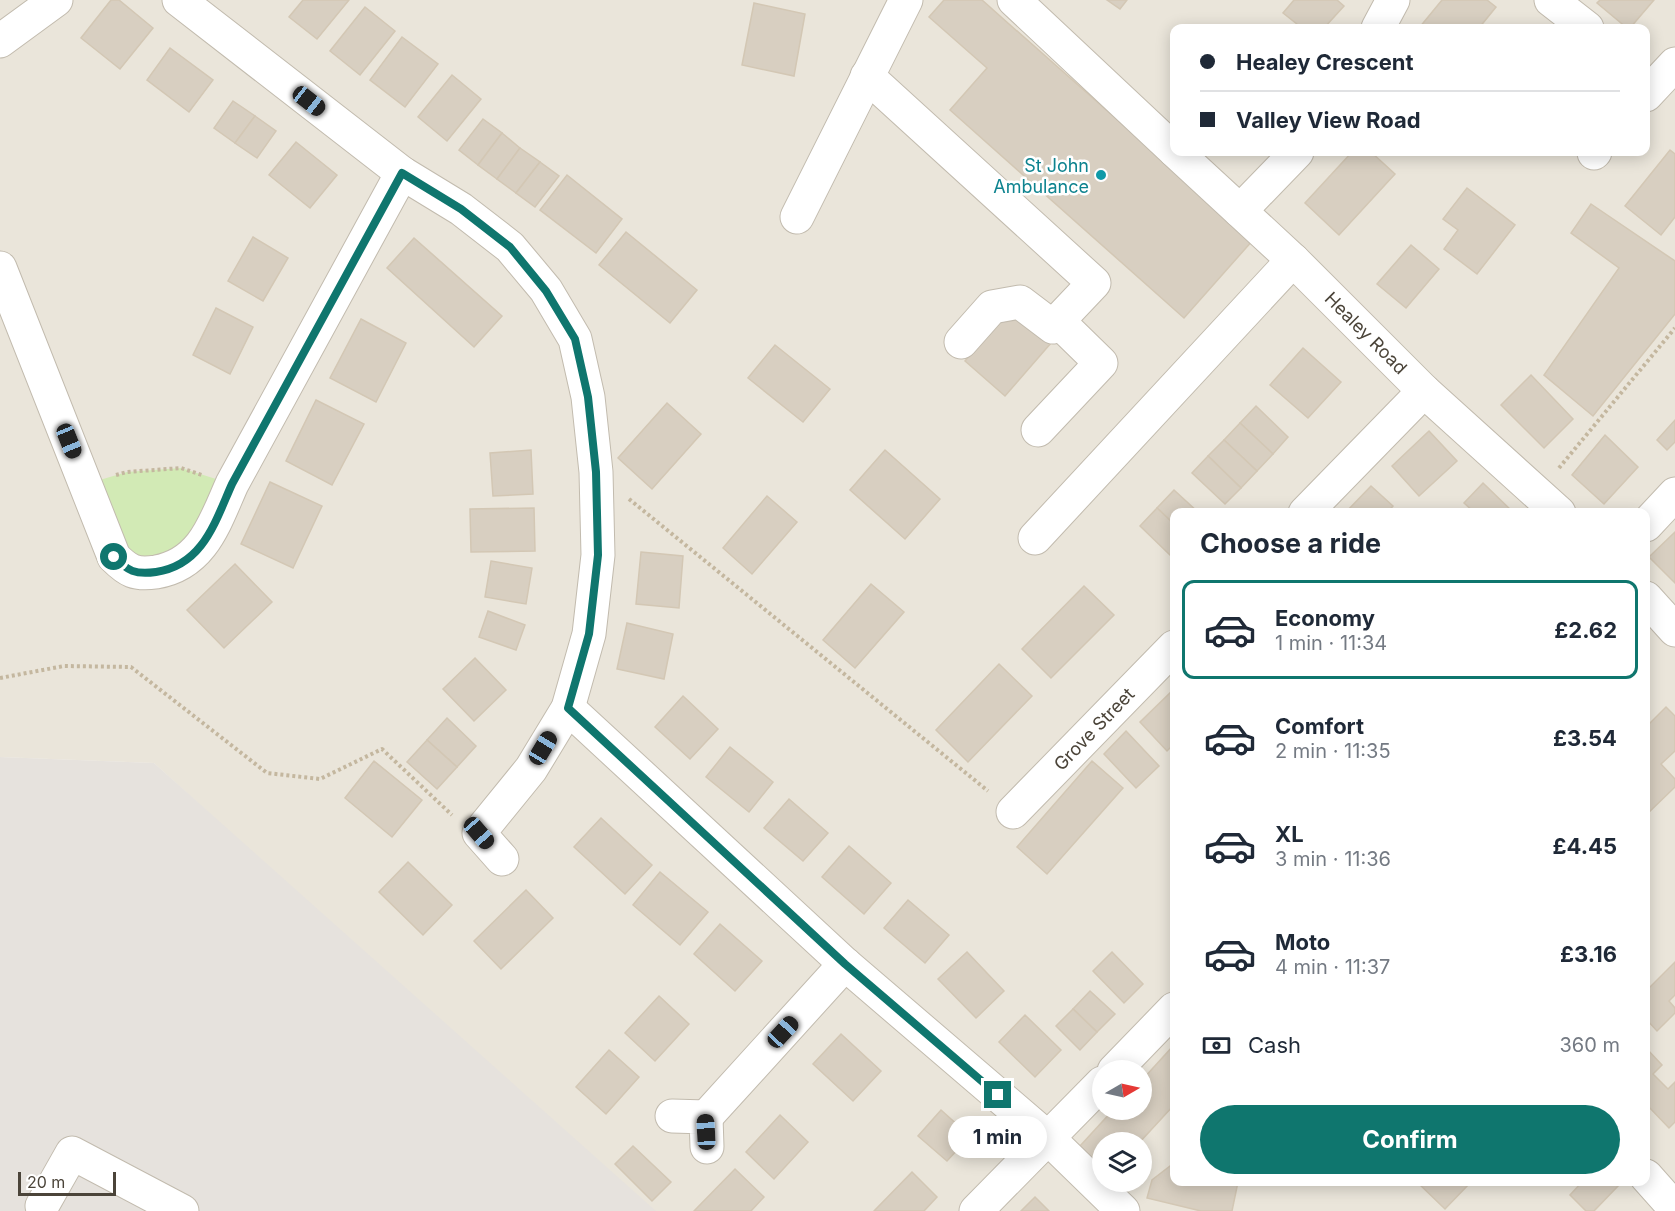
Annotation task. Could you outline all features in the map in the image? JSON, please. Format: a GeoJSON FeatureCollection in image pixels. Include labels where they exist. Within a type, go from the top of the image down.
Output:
{"type":"FeatureCollection","features":[{"type":"Feature","properties":{"kind":"street"},"geometry":{"type":"LineString","coordinates":[[0,41],[56,0]]}},
{"type":"Feature","properties":{"kind":"street"},"geometry":{"type":"LineString","coordinates":[[179,0],[402,173],[461,209],[510,247],[546,291],[575,339],[588,397],[596,472],[598,555],[589,634],[568,708],[531,769],[479,833],[502,859]]}},
{"type":"Feature","properties":{"kind":"street"},"geometry":{"type":"LineString","coordinates":[[797,217],[906,0]]}},
{"type":"Feature","properties":{"kind":"street","name":"Healey Road"},"geometry":{"type":"LineString","coordinates":[[1014,0],[1170,146]]}},
{"type":"Feature","properties":{"kind":"street"},"geometry":{"type":"LineString","coordinates":[[1380,24],[1393,0]]}},
{"type":"Feature","properties":{"kind":"street"},"geometry":{"type":"LineString","coordinates":[[1551,0],[1582,24]]}},
{"type":"Feature","properties":{"kind":"street"},"geometry":{"type":"LineString","coordinates":[[867,76],[1094,283],[1053,327],[1020,302],[1000,304],[993,307],[961,342]]}},
{"type":"Feature","properties":{"kind":"street","name":"Healey Road"},"geometry":{"type":"LineString","coordinates":[[1180,156],[1293,260],[1424,391],[1548,503]]}},
{"type":"Feature","properties":{"kind":"street"},"geometry":{"type":"LineString","coordinates":[[1239,211],[1294,156]]}},
{"type":"Feature","properties":{"kind":"street"},"geometry":{"type":"LineString","coordinates":[[0,268],[114,557],[127,570],[147,573],[172,569],[196,553],[214,524],[232,484],[402,173]]}},
{"type":"Feature","properties":{"kind":"street"},"geometry":{"type":"LineString","coordinates":[[1035,538],[1293,260]]}},
{"type":"Feature","properties":{"kind":"street"},"geometry":{"type":"LineString","coordinates":[[1038,429],[1101,363],[1058,321]]}},
{"type":"Feature","properties":{"kind":"street"},"geometry":{"type":"LineString","coordinates":[[1310,508],[1424,391]]}},
{"type":"Feature","properties":{"kind":"street"},"geometry":{"type":"LineString","coordinates":[[1650,521],[1675,494]]}},
{"type":"Feature","properties":{"kind":"street"},"geometry":{"type":"LineString","coordinates":[[1650,602],[1675,630]]}},
{"type":"Feature","properties":{"kind":"street","name":"Grove Street"},"geometry":{"type":"LineString","coordinates":[[1013,812],[1170,651]]}},
{"type":"Feature","properties":{"kind":"street"},"geometry":{"type":"LineString","coordinates":[[568,708],[845,964],[1048,1138],[1123,1211]]}},
{"type":"Feature","properties":{"kind":"street"},"geometry":{"type":"LineString","coordinates":[[672,1116],[706,1132],[845,964]]}},
{"type":"Feature","properties":{"kind":"street"},"geometry":{"type":"LineString","coordinates":[[1125,1060],[1170,1013]]}},
{"type":"Feature","properties":{"kind":"street"},"geometry":{"type":"LineString","coordinates":[[976,1211],[1092,1093]]}},
{"type":"Feature","properties":{"kind":"street"},"geometry":{"type":"LineString","coordinates":[[42,1206],[72,1154],[182,1211]]}},
{"type":"Feature","properties":{"kind":"street"},"geometry":{"type":"LineString","coordinates":[[1650,1181],[1669,1204]]}},
{"type":"Feature","properties":{"kind":"path"},"geometry":{"type":"LineString","coordinates":[[1548,503],[1675,328]]}},
{"type":"Feature","properties":{"kind":"path"},"geometry":{"type":"LineString","coordinates":[[86,484],[127,472],[181,468],[232,484]]}},
{"type":"Feature","properties":{"kind":"path"},"geometry":{"type":"LineString","coordinates":[[596,472],[1013,812]]}},
{"type":"Feature","properties":{"kind":"path"},"geometry":{"type":"LineString","coordinates":[[0,678],[64,666],[131,667],[267,773],[320,779],[382,749],[459,822]]}},
{"type":"Feature","properties":{"kind":"shaded area"},"geometry":{"type":"Polygon","coordinates":[[[0,0],[1675,0],[1675,1211],[647,1211],[154,763],[0,757],[0,0]]]}},
{"type":"Feature","properties":{"kind":"shaded area"},"geometry":{"type":"Polygon","coordinates":[[[0,757],[154,763],[656,1211],[0,1211],[0,757]]]}},
{"type":"Feature","properties":{"kind":"green space"},"geometry":{"type":"Polygon","coordinates":[[[181,468],[232,484],[196,553],[127,570],[86,484],[127,472],[181,468]]]}},
{"type":"Feature","properties":{"kind":"building"},"geometry":{"type":"Polygon","coordinates":[[[111,0],[119,0],[153,28],[120,69],[81,38],[111,0]]]}},
{"type":"Feature","properties":{"kind":"building"},"geometry":{"type":"Polygon","coordinates":[[[303,0],[349,0],[317,39],[289,17],[303,0]]]}},
{"type":"Feature","properties":{"kind":"building","name":"St John Ambulance"},"geometry":{"type":"Polygon","coordinates":[[[944,0],[982,0],[1253,240],[1184,318],[950,110],[987,68],[929,17],[944,0]]]}},
{"type":"Feature","properties":{"kind":"building"},"geometry":{"type":"Polygon","coordinates":[[[1107,0],[1127,0],[1120,9],[1107,0]]]}},
{"type":"Feature","properties":{"kind":"building"},"geometry":{"type":"Polygon","coordinates":[[[1294,0],[1337,0],[1344,6],[1328,24],[1297,24],[1283,13],[1294,0]]]}},
{"type":"Feature","properties":{"kind":"building"},"geometry":{"type":"Polygon","coordinates":[[[1442,0],[1487,0],[1496,7],[1482,24],[1422,24],[1442,0]]]}},
{"type":"Feature","properties":{"kind":"building"},"geometry":{"type":"Polygon","coordinates":[[[1600,0],[1654,0],[1633,24],[1622,24],[1597,3],[1600,0]]]}},
{"type":"Feature","properties":{"kind":"building"},"geometry":{"type":"Polygon","coordinates":[[[754,3],[805,14],[794,76],[742,65],[754,3]]]}},
{"type":"Feature","properties":{"kind":"building"},"geometry":{"type":"Polygon","coordinates":[[[365,7],[395,31],[360,75],[330,51],[365,7]]]}},
{"type":"Feature","properties":{"kind":"building"},"geometry":{"type":"Polygon","coordinates":[[[402,37],[438,64],[405,107],[370,80],[402,37]]]}},
{"type":"Feature","properties":{"kind":"building"},"geometry":{"type":"Polygon","coordinates":[[[170,48],[213,80],[189,112],[147,80],[170,48]]]}},
{"type":"Feature","properties":{"kind":"building"},"geometry":{"type":"Polygon","coordinates":[[[452,75],[481,99],[447,141],[418,117],[452,75]]]}},
{"type":"Feature","properties":{"kind":"building"},"geometry":{"type":"Polygon","coordinates":[[[233,101],[255,116],[235,143],[214,128],[233,101]]]}},
{"type":"Feature","properties":{"kind":"building"},"geometry":{"type":"Polygon","coordinates":[[[255,116],[276,131],[257,158],[235,143],[255,116]]]}},
{"type":"Feature","properties":{"kind":"building"},"geometry":{"type":"Polygon","coordinates":[[[483,119],[502,133],[478,165],[459,150],[483,119]]]}},
{"type":"Feature","properties":{"kind":"building"},"geometry":{"type":"Polygon","coordinates":[[[502,133],[520,148],[497,179],[478,165],[502,133]]]}},
{"type":"Feature","properties":{"kind":"building"},"geometry":{"type":"Polygon","coordinates":[[[296,142],[337,175],[310,208],[269,175],[296,142]]]}},
{"type":"Feature","properties":{"kind":"building"},"geometry":{"type":"Polygon","coordinates":[[[520,148],[540,162],[516,193],[497,179],[520,148]]]}},
{"type":"Feature","properties":{"kind":"building"},"geometry":{"type":"Polygon","coordinates":[[[1670,150],[1675,154],[1675,217],[1661,235],[1625,206],[1670,150]]]}},
{"type":"Feature","properties":{"kind":"building"},"geometry":{"type":"Polygon","coordinates":[[[1348,156],[1375,156],[1395,174],[1339,235],[1305,203],[1348,156]]]}},
{"type":"Feature","properties":{"kind":"building"},"geometry":{"type":"Polygon","coordinates":[[[540,162],[559,176],[535,207],[516,193],[540,162]]]}},
{"type":"Feature","properties":{"kind":"building"},"geometry":{"type":"Polygon","coordinates":[[[567,175],[622,219],[596,253],[540,210],[567,175]]]}},
{"type":"Feature","properties":{"kind":"building"},"geometry":{"type":"Polygon","coordinates":[[[1467,188],[1515,225],[1477,274],[1444,249],[1458,230],[1443,219],[1467,188]]]}},
{"type":"Feature","properties":{"kind":"building"},"geometry":{"type":"Polygon","coordinates":[[[1591,204],[1675,261],[1675,314],[1593,416],[1544,375],[1619,268],[1571,233],[1591,204]]]}},
{"type":"Feature","properties":{"kind":"building"},"geometry":{"type":"Polygon","coordinates":[[[626,232],[697,290],[670,323],[599,265],[626,232]]]}},
{"type":"Feature","properties":{"kind":"building"},"geometry":{"type":"Polygon","coordinates":[[[253,237],[288,258],[263,301],[228,281],[253,237]]]}},
{"type":"Feature","properties":{"kind":"building"},"geometry":{"type":"Polygon","coordinates":[[[414,238],[502,316],[474,347],[387,268],[414,238]]]}},
{"type":"Feature","properties":{"kind":"building"},"geometry":{"type":"Polygon","coordinates":[[[1411,245],[1439,269],[1406,308],[1377,284],[1411,245]]]}},
{"type":"Feature","properties":{"kind":"building"},"geometry":{"type":"Polygon","coordinates":[[[216,308],[253,327],[230,374],[193,355],[216,308]]]}},
{"type":"Feature","properties":{"kind":"building"},"geometry":{"type":"Polygon","coordinates":[[[1011,308],[1051,343],[1005,396],[965,361],[1011,308]]]}},
{"type":"Feature","properties":{"kind":"building"},"geometry":{"type":"Polygon","coordinates":[[[361,319],[406,343],[376,402],[330,378],[361,319]]]}},
{"type":"Feature","properties":{"kind":"building"},"geometry":{"type":"Polygon","coordinates":[[[775,345],[830,389],[803,422],[748,378],[775,345]]]}},
{"type":"Feature","properties":{"kind":"building"},"geometry":{"type":"Polygon","coordinates":[[[1303,348],[1341,382],[1308,418],[1270,385],[1303,348]]]}},
{"type":"Feature","properties":{"kind":"building"},"geometry":{"type":"Polygon","coordinates":[[[1531,375],[1573,419],[1544,448],[1501,405],[1531,375]]]}},
{"type":"Feature","properties":{"kind":"building"},"geometry":{"type":"Polygon","coordinates":[[[316,400],[364,424],[332,485],[286,461],[316,400]]]}},
{"type":"Feature","properties":{"kind":"building"},"geometry":{"type":"Polygon","coordinates":[[[667,403],[701,434],[652,489],[618,458],[667,403]]]}},
{"type":"Feature","properties":{"kind":"building"},"geometry":{"type":"Polygon","coordinates":[[[1256,406],[1288,437],[1273,454],[1240,423],[1256,406]]]}},
{"type":"Feature","properties":{"kind":"building"},"geometry":{"type":"Polygon","coordinates":[[[1675,420],[1675,442],[1667,450],[1657,440],[1675,420]]]}},
{"type":"Feature","properties":{"kind":"building"},"geometry":{"type":"Polygon","coordinates":[[[1240,423],[1273,454],[1257,471],[1224,440],[1240,423]]]}},
{"type":"Feature","properties":{"kind":"building"},"geometry":{"type":"Polygon","coordinates":[[[1429,431],[1457,461],[1419,496],[1392,466],[1429,431]]]}},
{"type":"Feature","properties":{"kind":"building"},"geometry":{"type":"Polygon","coordinates":[[[1605,435],[1638,467],[1604,504],[1572,475],[1605,435]]]}},
{"type":"Feature","properties":{"kind":"building"},"geometry":{"type":"Polygon","coordinates":[[[1224,440],[1257,471],[1241,488],[1208,456],[1224,440]]]}},
{"type":"Feature","properties":{"kind":"building"},"geometry":{"type":"Polygon","coordinates":[[[531,450],[533,494],[493,496],[490,453],[531,450]]]}},
{"type":"Feature","properties":{"kind":"building"},"geometry":{"type":"Polygon","coordinates":[[[885,450],[940,499],[905,539],[850,490],[885,450]]]}},
{"type":"Feature","properties":{"kind":"building"},"geometry":{"type":"Polygon","coordinates":[[[1208,456],[1241,488],[1225,504],[1192,473],[1208,456]]]}},
{"type":"Feature","properties":{"kind":"building"},"geometry":{"type":"Polygon","coordinates":[[[270,482],[322,506],[293,568],[241,544],[270,482]]]}},
{"type":"Feature","properties":{"kind":"building"},"geometry":{"type":"Polygon","coordinates":[[[1483,483],[1509,508],[1470,508],[1464,503],[1483,483]]]}},
{"type":"Feature","properties":{"kind":"building"},"geometry":{"type":"Polygon","coordinates":[[[1371,486],[1393,506],[1391,508],[1350,508],[1371,486]]]}},
{"type":"Feature","properties":{"kind":"building"},"geometry":{"type":"Polygon","coordinates":[[[1174,490],[1194,508],[1170,508],[1170,520],[1157,508],[1174,490]]]}},
{"type":"Feature","properties":{"kind":"building"},"geometry":{"type":"Polygon","coordinates":[[[767,496],[797,522],[752,574],[723,548],[767,496]]]}},
{"type":"Feature","properties":{"kind":"building"},"geometry":{"type":"Polygon","coordinates":[[[534,508],[535,551],[471,552],[470,509],[534,508]]]}},
{"type":"Feature","properties":{"kind":"building"},"geometry":{"type":"Polygon","coordinates":[[[1157,508],[1170,520],[1170,555],[1140,526],[1157,508]]]}},
{"type":"Feature","properties":{"kind":"building"},"geometry":{"type":"Polygon","coordinates":[[[1675,532],[1675,583],[1650,558],[1675,532]]]}},
{"type":"Feature","properties":{"kind":"building"},"geometry":{"type":"Polygon","coordinates":[[[641,552],[683,556],[679,608],[636,604],[641,552]]]}},
{"type":"Feature","properties":{"kind":"building"},"geometry":{"type":"Polygon","coordinates":[[[491,561],[532,568],[526,604],[485,597],[491,561]]]}},
{"type":"Feature","properties":{"kind":"building"},"geometry":{"type":"Polygon","coordinates":[[[235,564],[272,602],[224,648],[187,610],[235,564]]]}},
{"type":"Feature","properties":{"kind":"building"},"geometry":{"type":"Polygon","coordinates":[[[871,584],[904,612],[855,668],[823,640],[871,584]]]}},
{"type":"Feature","properties":{"kind":"building"},"geometry":{"type":"Polygon","coordinates":[[[1084,586],[1114,615],[1051,678],[1022,649],[1084,586]]]}},
{"type":"Feature","properties":{"kind":"building"},"geometry":{"type":"Polygon","coordinates":[[[488,611],[525,625],[516,650],[479,637],[488,611]]]}},
{"type":"Feature","properties":{"kind":"building"},"geometry":{"type":"Polygon","coordinates":[[[627,623],[673,634],[664,679],[617,669],[627,623]]]}},
{"type":"Feature","properties":{"kind":"building"},"geometry":{"type":"Polygon","coordinates":[[[475,658],[506,690],[474,721],[443,689],[475,658]]]}},
{"type":"Feature","properties":{"kind":"building"},"geometry":{"type":"Polygon","coordinates":[[[999,664],[1032,696],[968,762],[936,730],[999,664]]]}},
{"type":"Feature","properties":{"kind":"building"},"geometry":{"type":"Polygon","coordinates":[[[1170,693],[1170,748],[1167,751],[1140,722],[1170,693]]]}},
{"type":"Feature","properties":{"kind":"building"},"geometry":{"type":"Polygon","coordinates":[[[683,696],[718,729],[690,759],[655,727],[683,696]]]}},
{"type":"Feature","properties":{"kind":"building"},"geometry":{"type":"Polygon","coordinates":[[[1666,707],[1675,716],[1675,751],[1661,764],[1675,779],[1675,787],[1650,811],[1650,723],[1666,707]]]}},
{"type":"Feature","properties":{"kind":"building"},"geometry":{"type":"Polygon","coordinates":[[[447,718],[476,746],[457,767],[427,740],[447,718]]]}},
{"type":"Feature","properties":{"kind":"building"},"geometry":{"type":"Polygon","coordinates":[[[1126,731],[1159,766],[1136,788],[1104,754],[1126,731]]]}},
{"type":"Feature","properties":{"kind":"building"},"geometry":{"type":"Polygon","coordinates":[[[427,740],[457,767],[437,789],[407,762],[427,740]]]}},
{"type":"Feature","properties":{"kind":"building"},"geometry":{"type":"Polygon","coordinates":[[[730,747],[773,782],[749,812],[706,777],[730,747]]]}},
{"type":"Feature","properties":{"kind":"building"},"geometry":{"type":"Polygon","coordinates":[[[374,761],[422,800],[392,837],[345,798],[374,761]]]}},
{"type":"Feature","properties":{"kind":"building"},"geometry":{"type":"Polygon","coordinates":[[[1092,761],[1123,788],[1047,874],[1017,847],[1092,761]]]}},
{"type":"Feature","properties":{"kind":"building"},"geometry":{"type":"Polygon","coordinates":[[[789,799],[828,833],[803,861],[764,828],[789,799]]]}},
{"type":"Feature","properties":{"kind":"building"},"geometry":{"type":"Polygon","coordinates":[[[601,818],[652,865],[625,894],[574,847],[601,818]]]}},
{"type":"Feature","properties":{"kind":"building"},"geometry":{"type":"Polygon","coordinates":[[[849,846],[891,883],[864,914],[822,877],[849,846]]]}},
{"type":"Feature","properties":{"kind":"building"},"geometry":{"type":"Polygon","coordinates":[[[408,862],[452,905],[423,935],[379,892],[408,862]]]}},
{"type":"Feature","properties":{"kind":"building"},"geometry":{"type":"Polygon","coordinates":[[[660,872],[708,912],[680,945],[633,905],[660,872]]]}},
{"type":"Feature","properties":{"kind":"building"},"geometry":{"type":"Polygon","coordinates":[[[526,890],[553,918],[501,969],[474,941],[526,890]]]}},
{"type":"Feature","properties":{"kind":"building"},"geometry":{"type":"Polygon","coordinates":[[[908,900],[949,935],[925,963],[884,928],[908,900]]]}},
{"type":"Feature","properties":{"kind":"building"},"geometry":{"type":"Polygon","coordinates":[[[720,924],[762,961],[735,991],[694,954],[720,924]]]}},
{"type":"Feature","properties":{"kind":"building"},"geometry":{"type":"Polygon","coordinates":[[[967,952],[1004,991],[976,1018],[938,979],[967,952]]]}},
{"type":"Feature","properties":{"kind":"building"},"geometry":{"type":"Polygon","coordinates":[[[1112,952],[1143,984],[1124,1003],[1093,971],[1112,952]]]}},
{"type":"Feature","properties":{"kind":"building"},"geometry":{"type":"Polygon","coordinates":[[[1675,962],[1675,995],[1669,1001],[1675,1008],[1675,1013],[1657,1031],[1650,1023],[1650,987],[1675,962]]]}},
{"type":"Feature","properties":{"kind":"building"},"geometry":{"type":"Polygon","coordinates":[[[1090,991],[1115,1014],[1097,1032],[1073,1009],[1090,991]]]}},
{"type":"Feature","properties":{"kind":"building"},"geometry":{"type":"Polygon","coordinates":[[[659,996],[689,1024],[655,1061],[625,1033],[659,996]]]}},
{"type":"Feature","properties":{"kind":"building"},"geometry":{"type":"Polygon","coordinates":[[[1073,1009],[1097,1032],[1080,1050],[1056,1026],[1073,1009]]]}},
{"type":"Feature","properties":{"kind":"building"},"geometry":{"type":"Polygon","coordinates":[[[1025,1015],[1061,1050],[1035,1077],[999,1042],[1025,1015]]]}},
{"type":"Feature","properties":{"kind":"building"},"geometry":{"type":"Polygon","coordinates":[[[841,1034],[881,1071],[853,1101],[813,1064],[841,1034]]]}},
{"type":"Feature","properties":{"kind":"building"},"geometry":{"type":"Polygon","coordinates":[[[1170,1049],[1170,1109],[1149,1132],[1093,1132],[1104,1120],[1152,1120],[1152,1069],[1170,1049]]]}},
{"type":"Feature","properties":{"kind":"building"},"geometry":{"type":"Polygon","coordinates":[[[609,1050],[639,1077],[606,1114],[576,1087],[609,1050]]]}},
{"type":"Feature","properties":{"kind":"building"},"geometry":{"type":"Polygon","coordinates":[[[1650,1052],[1662,1065],[1653,1074],[1668,1089],[1675,1082],[1675,1122],[1669,1128],[1650,1108],[1650,1052]]]}},
{"type":"Feature","properties":{"kind":"building"},"geometry":{"type":"Polygon","coordinates":[[[941,1110],[970,1136],[947,1161],[918,1136],[941,1110]]]}},
{"type":"Feature","properties":{"kind":"building"},"geometry":{"type":"Polygon","coordinates":[[[780,1115],[808,1142],[774,1179],[746,1152],[780,1115]]]}},
{"type":"Feature","properties":{"kind":"building"},"geometry":{"type":"Polygon","coordinates":[[[1092,1133],[1092,1158],[1080,1146],[1092,1133]]]}},
{"type":"Feature","properties":{"kind":"building"},"geometry":{"type":"Polygon","coordinates":[[[633,1146],[671,1182],[652,1201],[615,1164],[633,1146]]]}},
{"type":"Feature","properties":{"kind":"building"},"geometry":{"type":"Polygon","coordinates":[[[1170,1166],[1170,1186],[1237,1186],[1232,1211],[1201,1211],[1147,1198],[1149,1192],[1152,1192],[1152,1180],[1170,1166]]]}},
{"type":"Feature","properties":{"kind":"building"},"geometry":{"type":"Polygon","coordinates":[[[735,1169],[764,1197],[751,1211],[694,1211],[735,1169]]]}},
{"type":"Feature","properties":{"kind":"building"},"geometry":{"type":"Polygon","coordinates":[[[912,1172],[937,1197],[924,1211],[874,1211],[912,1172]]]}},
{"type":"Feature","properties":{"kind":"building"},"geometry":{"type":"Polygon","coordinates":[[[1421,1186],[1467,1186],[1445,1209],[1421,1186]]]}},
{"type":"Feature","properties":{"kind":"building"},"geometry":{"type":"Polygon","coordinates":[[[1578,1186],[1618,1186],[1594,1211],[1586,1211],[1570,1195],[1578,1186]]]}},
{"type":"Feature","properties":{"kind":"building"},"geometry":{"type":"Polygon","coordinates":[[[1035,1197],[1049,1211],[1021,1211],[1035,1197]]]}},
{"type":"Feature","properties":{"kind":"place","name":"St John Ambulance"},"geometry":{"type":"Point","coordinates":[1101,175]}},
{"type":"Feature","properties":{"kind":"route"},"geometry":{"type":"LineString","coordinates":[[114,557],[127,570],[147,573],[172,569],[196,553],[214,524],[232,484],[402,173],[461,209],[510,247],[546,291],[575,339],[588,397],[596,472],[598,555],[589,634],[568,708],[845,964],[998,1095]]}}]}
